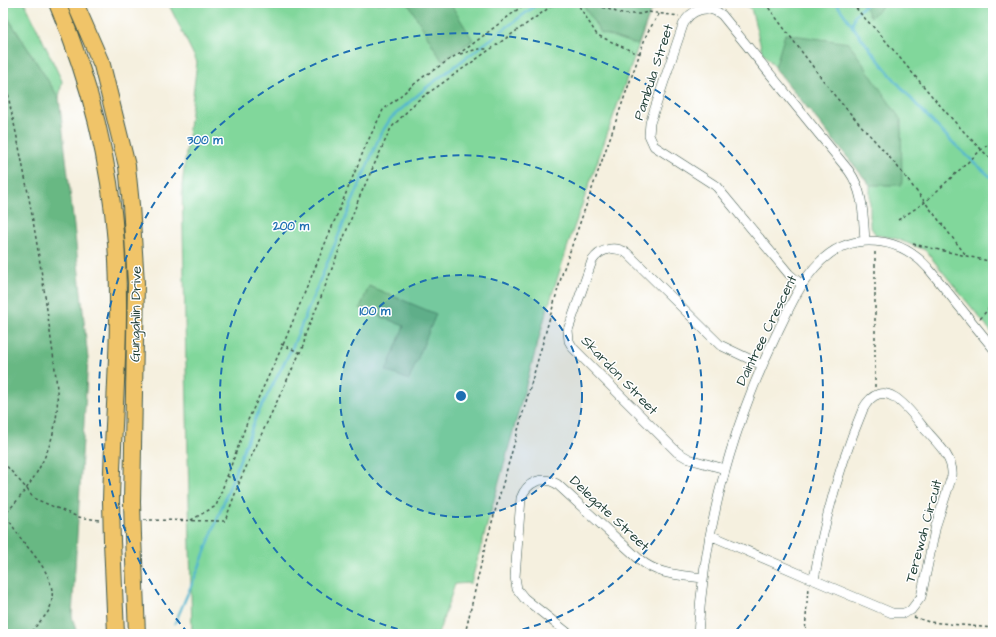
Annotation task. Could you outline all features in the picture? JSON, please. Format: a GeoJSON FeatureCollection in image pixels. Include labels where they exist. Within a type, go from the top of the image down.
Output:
{"type":"FeatureCollection","features":[{"type":"Feature","properties":{"kind":"highway"},"geometry":{"type":"LineString","coordinates":[[46,3],[66,45],[98,133]]}},
{"type":"Feature","properties":{"kind":"highway","name":"Gungahlin Drive"},"geometry":{"type":"LineString","coordinates":[[57,3],[82,68],[106,170],[112,207],[117,283],[117,360],[112,501],[112,556],[116,634]]}},
{"type":"Feature","properties":{"kind":"highway","name":"Gungahlin Drive"},"geometry":{"type":"LineString","coordinates":[[75,3],[102,66],[127,166],[135,243],[136,321],[132,502],[137,634]]}},
{"type":"Feature","properties":{"kind":"highway"},"geometry":{"type":"LineString","coordinates":[[86,3],[102,66]]}},
{"type":"Feature","properties":{"kind":"street","name":"Pambula Street"},"geometry":{"type":"LineString","coordinates":[[802,285],[789,274],[716,186],[660,152],[650,139],[648,131],[650,123],[687,18],[693,13],[704,9],[716,11],[722,15],[849,171],[856,182],[861,195],[865,241]]}},
{"type":"Feature","properties":{"kind":"street","name":"Daintree Crescent"},"geometry":{"type":"LineString","coordinates":[[698,634],[703,578],[710,535],[725,469],[741,420],[762,365],[802,285],[816,264],[828,254],[849,244],[875,241],[896,245],[916,257],[928,268],[993,348]]}},
{"type":"Feature","properties":{"kind":"street","name":"Skardon Street"},"geometry":{"type":"LineString","coordinates":[[725,469],[689,459],[677,452],[572,348],[569,341],[568,330],[592,261],[600,252],[608,249],[620,249],[627,253],[720,345],[762,365]]}},
{"type":"Feature","properties":{"kind":"street","name":"Terewah Circuit"},"geometry":{"type":"LineString","coordinates":[[875,396],[890,394],[901,400],[947,456],[952,468],[952,476],[931,547],[921,597],[914,607],[908,612]]}},
{"type":"Feature","properties":{"kind":"street"},"geometry":{"type":"LineString","coordinates":[[814,580],[823,529],[842,462],[863,409],[867,402],[875,396]]}},
{"type":"Feature","properties":{"kind":"street","name":"Delegate Street"},"geometry":{"type":"LineString","coordinates":[[570,634],[521,595],[516,585],[521,498],[527,487],[537,480],[550,480],[561,486],[639,559],[650,567],[670,574],[703,578]]}},
{"type":"Feature","properties":{"kind":"street"},"geometry":{"type":"LineString","coordinates":[[710,535],[888,612],[900,614],[908,612]]}},
{"type":"Feature","properties":{"kind":"path"},"geometry":{"type":"LineString","coordinates":[[189,521],[216,506],[248,420],[282,344],[366,145],[383,110],[424,77],[458,54],[526,3]]}},
{"type":"Feature","properties":{"kind":"path"},"geometry":{"type":"LineString","coordinates":[[138,520],[225,521],[239,482],[298,352],[359,198],[391,128],[417,102],[489,49],[556,3]]}},
{"type":"Feature","properties":{"kind":"path"},"geometry":{"type":"LineString","coordinates":[[568,3],[579,6],[597,35],[640,53]]}},
{"type":"Feature","properties":{"kind":"path"},"geometry":{"type":"LineString","coordinates":[[591,3],[592,5],[601,4],[604,9],[622,14],[640,14],[648,12],[672,14],[687,18]]}},
{"type":"Feature","properties":{"kind":"path"},"geometry":{"type":"LineString","coordinates":[[765,3],[836,96],[897,166],[924,203],[965,254]]}},
{"type":"Feature","properties":{"kind":"path"},"geometry":{"type":"LineString","coordinates":[[853,3],[858,11],[876,28],[993,161]]}},
{"type":"Feature","properties":{"kind":"path"},"geometry":{"type":"LineString","coordinates":[[465,634],[487,540],[563,271],[647,33],[659,14]]}},
{"type":"Feature","properties":{"kind":"path"},"geometry":{"type":"LineString","coordinates":[[458,54],[478,49],[489,49]]}},
{"type":"Feature","properties":{"kind":"path"},"geometry":{"type":"LineString","coordinates":[[3,59],[8,96],[33,212],[50,336],[57,410],[53,433],[38,472],[27,489],[4,513],[21,538],[39,560],[48,574],[51,584],[49,611],[30,634]]}},
{"type":"Feature","properties":{"kind":"path"},"geometry":{"type":"LineString","coordinates":[[898,220],[924,203],[993,141]]}},
{"type":"Feature","properties":{"kind":"path"},"geometry":{"type":"LineString","coordinates":[[875,241],[875,396]]}},
{"type":"Feature","properties":{"kind":"path"},"geometry":{"type":"LineString","coordinates":[[912,243],[918,246],[965,254],[993,262]]}},
{"type":"Feature","properties":{"kind":"path"},"geometry":{"type":"LineString","coordinates":[[973,324],[993,303]]}},
{"type":"Feature","properties":{"kind":"path"},"geometry":{"type":"LineString","coordinates":[[282,344],[303,354]]}},
{"type":"Feature","properties":{"kind":"path"},"geometry":{"type":"LineString","coordinates":[[3,462],[33,498],[78,517],[100,520]]}},
{"type":"Feature","properties":{"kind":"path"},"geometry":{"type":"LineString","coordinates":[[227,476],[239,482]]}},
{"type":"Feature","properties":{"kind":"path"},"geometry":{"type":"LineString","coordinates":[[804,634],[808,582],[814,580]]}},
{"type":"Feature","properties":{"kind":"path"},"geometry":{"type":"LineString","coordinates":[[908,612],[920,620],[993,628]]}},
{"type":"Feature","properties":{"kind":"green space"},"geometry":{"type":"Polygon","coordinates":[[[3,3],[25,3],[62,81],[59,98],[3,10],[3,3]]]}},
{"type":"Feature","properties":{"kind":"green space"},"geometry":{"type":"Polygon","coordinates":[[[168,3],[661,3],[650,13],[571,236],[544,320],[471,583],[455,584],[438,634],[192,634],[182,186],[197,62],[168,3]]]}},
{"type":"Feature","properties":{"kind":"green space"},"geometry":{"type":"Polygon","coordinates":[[[408,3],[450,3],[473,40],[442,61],[408,3]]]}},
{"type":"Feature","properties":{"kind":"green space"},"geometry":{"type":"Polygon","coordinates":[[[582,3],[661,3],[650,13],[638,45],[601,33],[582,3]]]}},
{"type":"Feature","properties":{"kind":"green space"},"geometry":{"type":"Polygon","coordinates":[[[741,3],[993,3],[993,334],[925,250],[894,238],[876,235],[870,226],[870,185],[762,51],[751,8],[741,3]]]}},
{"type":"Feature","properties":{"kind":"green space"},"geometry":{"type":"Polygon","coordinates":[[[862,3],[886,3],[871,17],[862,3]]]}},
{"type":"Feature","properties":{"kind":"green space"},"geometry":{"type":"Polygon","coordinates":[[[3,10],[59,98],[88,359],[72,616],[77,634],[3,634],[3,10]]]}},
{"type":"Feature","properties":{"kind":"green space"},"geometry":{"type":"Polygon","coordinates":[[[785,34],[849,43],[901,120],[902,185],[870,185],[775,68],[785,34]]]}},
{"type":"Feature","properties":{"kind":"green space"},"geometry":{"type":"Polygon","coordinates":[[[369,286],[436,314],[409,380],[386,371],[404,326],[360,308],[369,286]]]}},
{"type":"Feature","properties":{"kind":"waterway"},"geometry":{"type":"LineString","coordinates":[[175,623],[198,570],[256,417],[292,348],[380,135],[391,118],[427,87],[539,3]]}},
{"type":"Feature","properties":{"kind":"waterway"},"geometry":{"type":"LineString","coordinates":[[836,3],[871,51],[909,96],[949,139],[993,179]]}},
{"type":"Feature","properties":{"kind":"waterway"},"geometry":{"type":"LineString","coordinates":[[852,27],[855,15],[867,3]]}}]}
